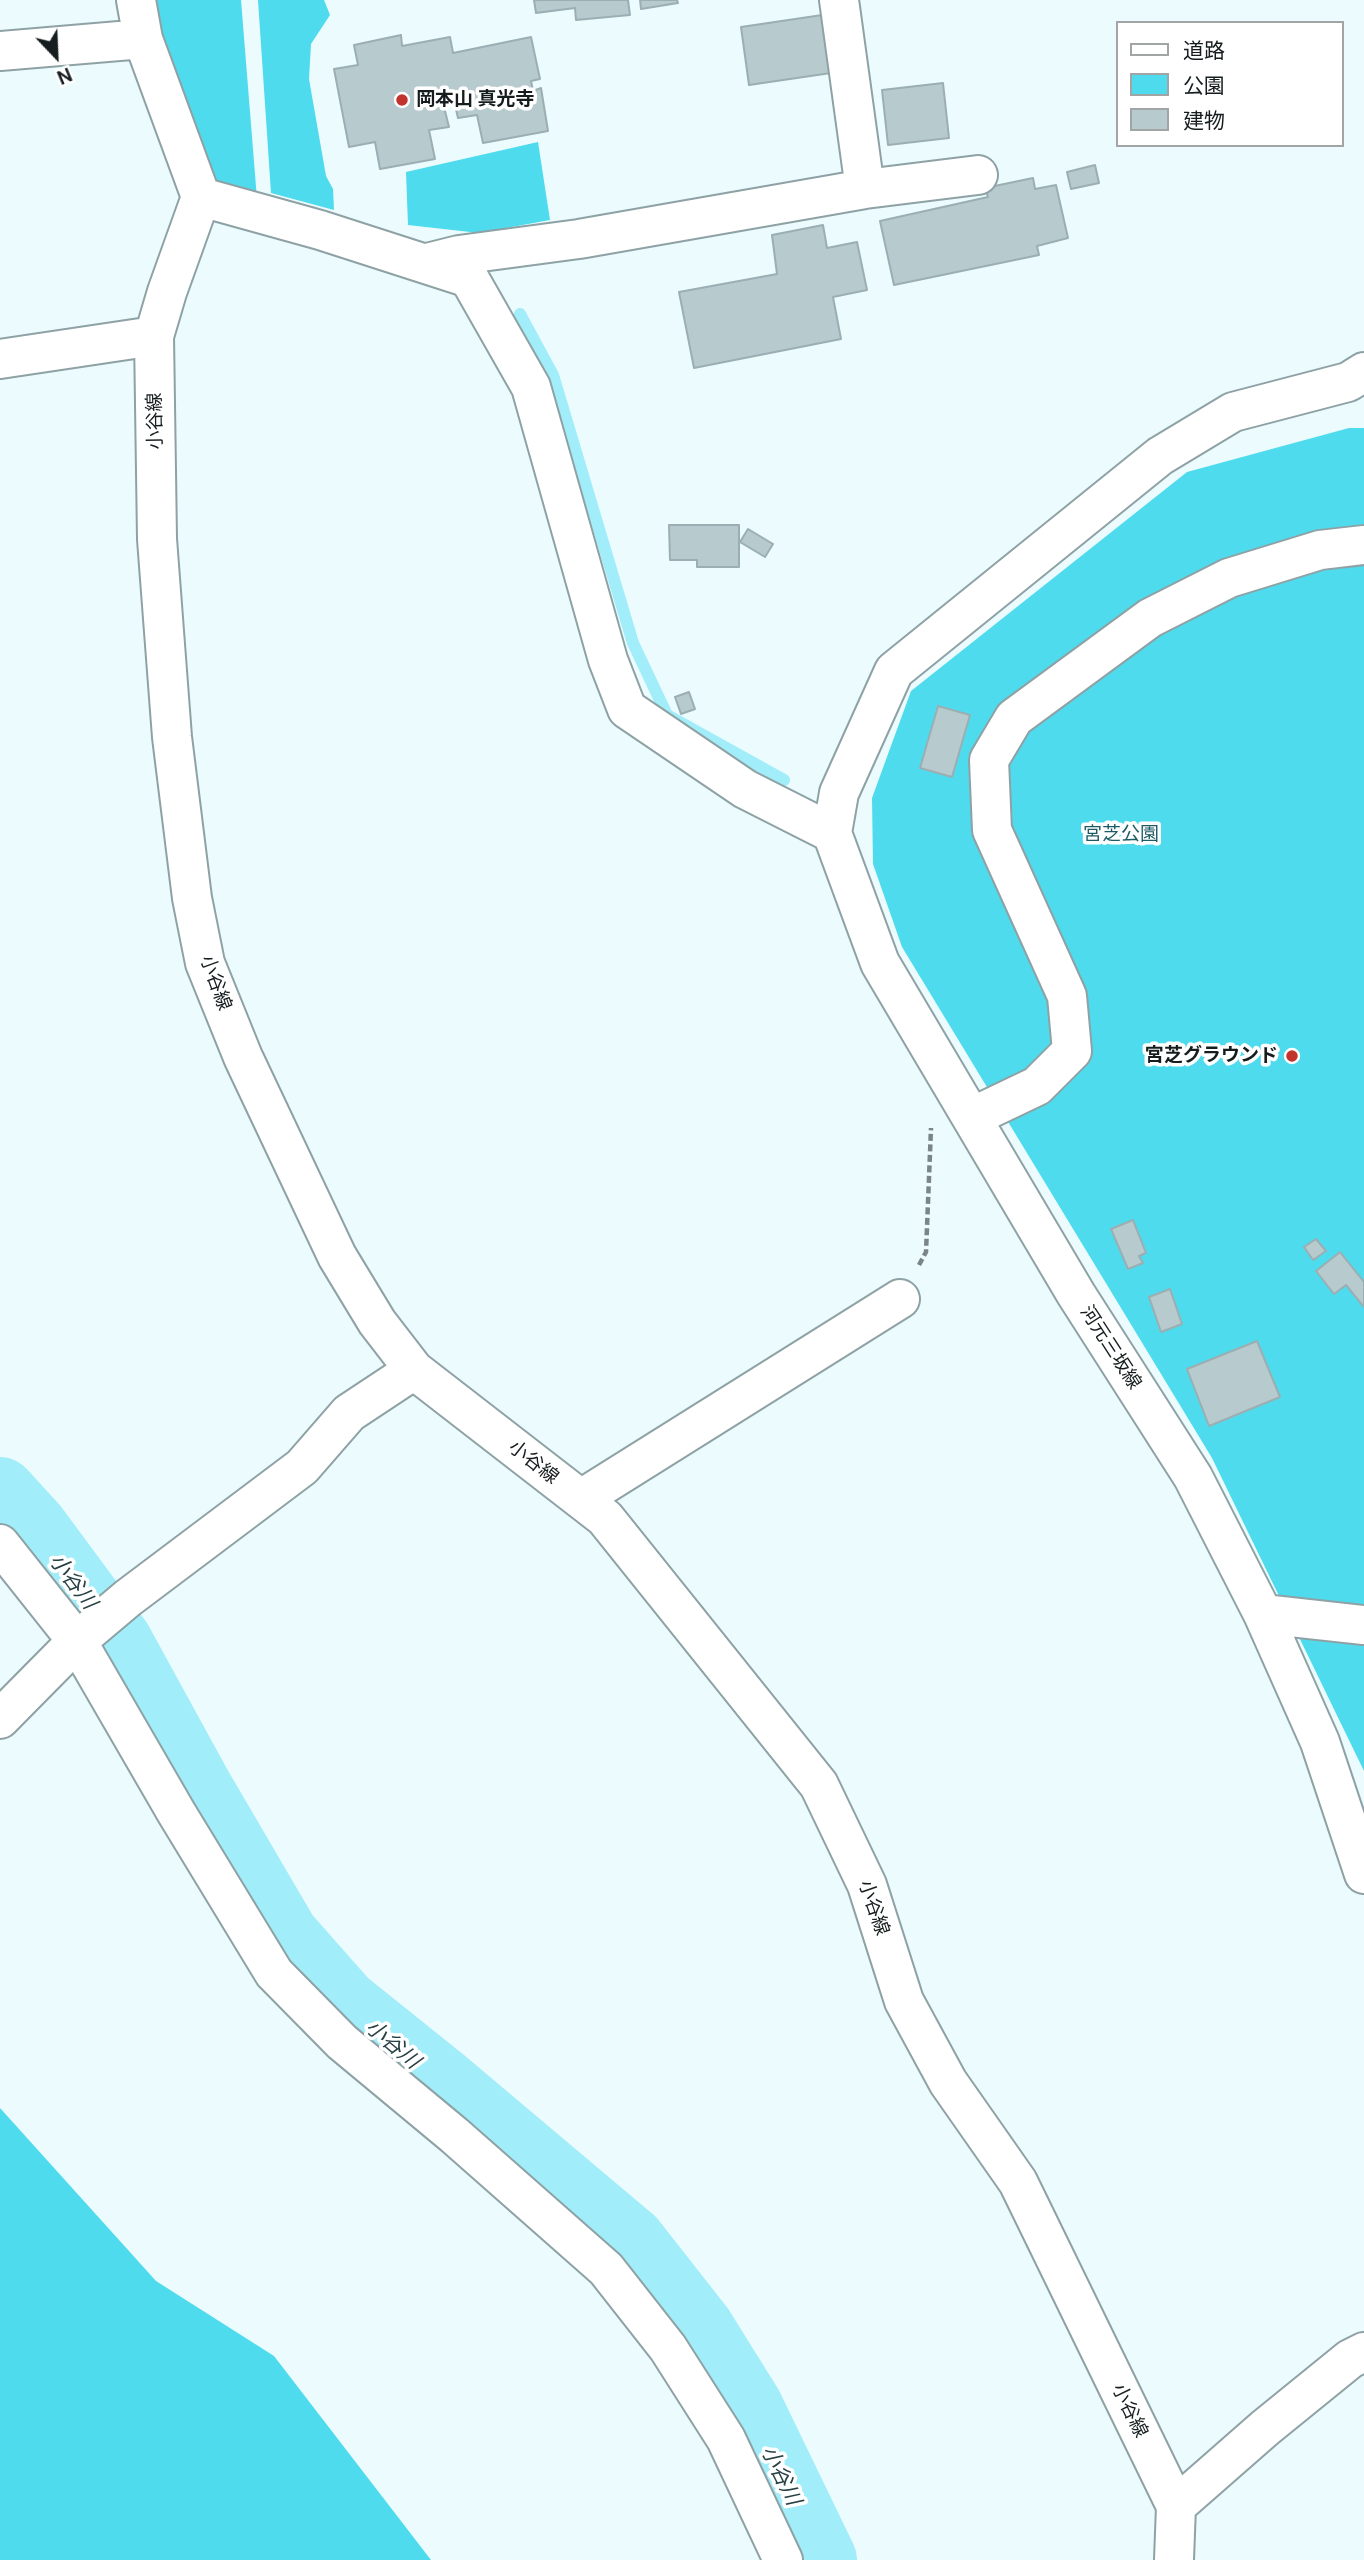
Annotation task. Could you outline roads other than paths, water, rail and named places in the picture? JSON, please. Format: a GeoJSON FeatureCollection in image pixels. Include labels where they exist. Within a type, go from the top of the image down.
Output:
{"type":"FeatureCollection","features":[{"type":"Feature","properties":{"kind":"street"},"geometry":{"type":"LineString","coordinates":[[136,0],[143,38],[201,197],[469,278],[531,387],[608,660],[627,709],[745,789],[832,834],[839,793],[894,671],[1160,456],[1233,412],[1348,382],[1364,372]]}},
{"type":"Feature","properties":{"kind":"street"},"geometry":{"type":"LineString","coordinates":[[839,0],[865,189]]}},
{"type":"Feature","properties":{"kind":"street"},"geometry":{"type":"LineString","coordinates":[[0,51],[143,38]]}},
{"type":"Feature","properties":{"kind":"street"},"geometry":{"type":"LineString","coordinates":[[425,264],[459,255],[579,239],[865,189],[978,175]]}},
{"type":"Feature","properties":{"kind":"street","name":"小谷線"},"geometry":{"type":"LineString","coordinates":[[201,197],[167,292],[155,336],[157,539],[172,737],[192,898],[205,962],[243,1057],[337,1256],[377,1322],[414,1370],[605,1518],[819,1785],[867,1885],[904,2001],[948,2082],[1018,2182],[1176,2506]]}},
{"type":"Feature","properties":{"kind":"street"},"geometry":{"type":"LineString","coordinates":[[0,359],[155,336]]}},
{"type":"Feature","properties":{"kind":"street"},"geometry":{"type":"LineString","coordinates":[[972,1116],[1037,1086],[1072,1051],[1067,996],[992,831],[989,760],[1014,718],[1150,618],[1229,578],[1320,550],[1364,545]]}},
{"type":"Feature","properties":{"kind":"street","name":"河元三坂線"},"geometry":{"type":"LineString","coordinates":[[832,834],[880,963],[1076,1294],[1193,1476],[1263,1614],[1320,1742],[1364,1874]]}},
{"type":"Feature","properties":{"kind":"street"},"geometry":{"type":"LineString","coordinates":[[581,1499],[900,1299]]}},
{"type":"Feature","properties":{"kind":"street"},"geometry":{"type":"LineString","coordinates":[[0,1719],[76,1641],[128,1598],[302,1467],[349,1413],[414,1370]]}},
{"type":"Feature","properties":{"kind":"street"},"geometry":{"type":"LineString","coordinates":[[0,1544],[76,1641],[274,1973],[342,2042],[484,2160],[606,2269],[668,2348],[726,2439],[783,2560]]}},
{"type":"Feature","properties":{"kind":"street"},"geometry":{"type":"LineString","coordinates":[[1263,1614],[1364,1625]]}},
{"type":"Feature","properties":{"kind":"street"},"geometry":{"type":"LineString","coordinates":[[1174,2560],[1176,2506],[1265,2428],[1350,2359],[1364,2352]]}},
{"type":"Feature","properties":{"kind":"waterway"},"geometry":{"type":"LineString","coordinates":[[520,314],[553,375],[633,643],[667,715],[784,780]]}},
{"type":"Feature","properties":{"kind":"waterway","name":"小谷川"},"geometry":{"type":"LineString","coordinates":[[0,1493],[32,1528],[117,1643],[197,1789],[283,1936],[343,2004],[630,2242],[699,2330],[747,2407],[821,2560]]}},
{"type":"Feature","properties":{"kind":"place","name":"岡本山 真光寺"},"geometry":{"type":"Point","coordinates":[402,100]}},
{"type":"Feature","properties":{"kind":"place","name":"宮芝グラウンド"},"geometry":{"type":"Point","coordinates":[1292,1056]}},
{"type":"Feature","properties":{"kind":"park label","name":"宮芝公園"},"geometry":{"type":"Point","coordinates":[1121,835]}}]}
